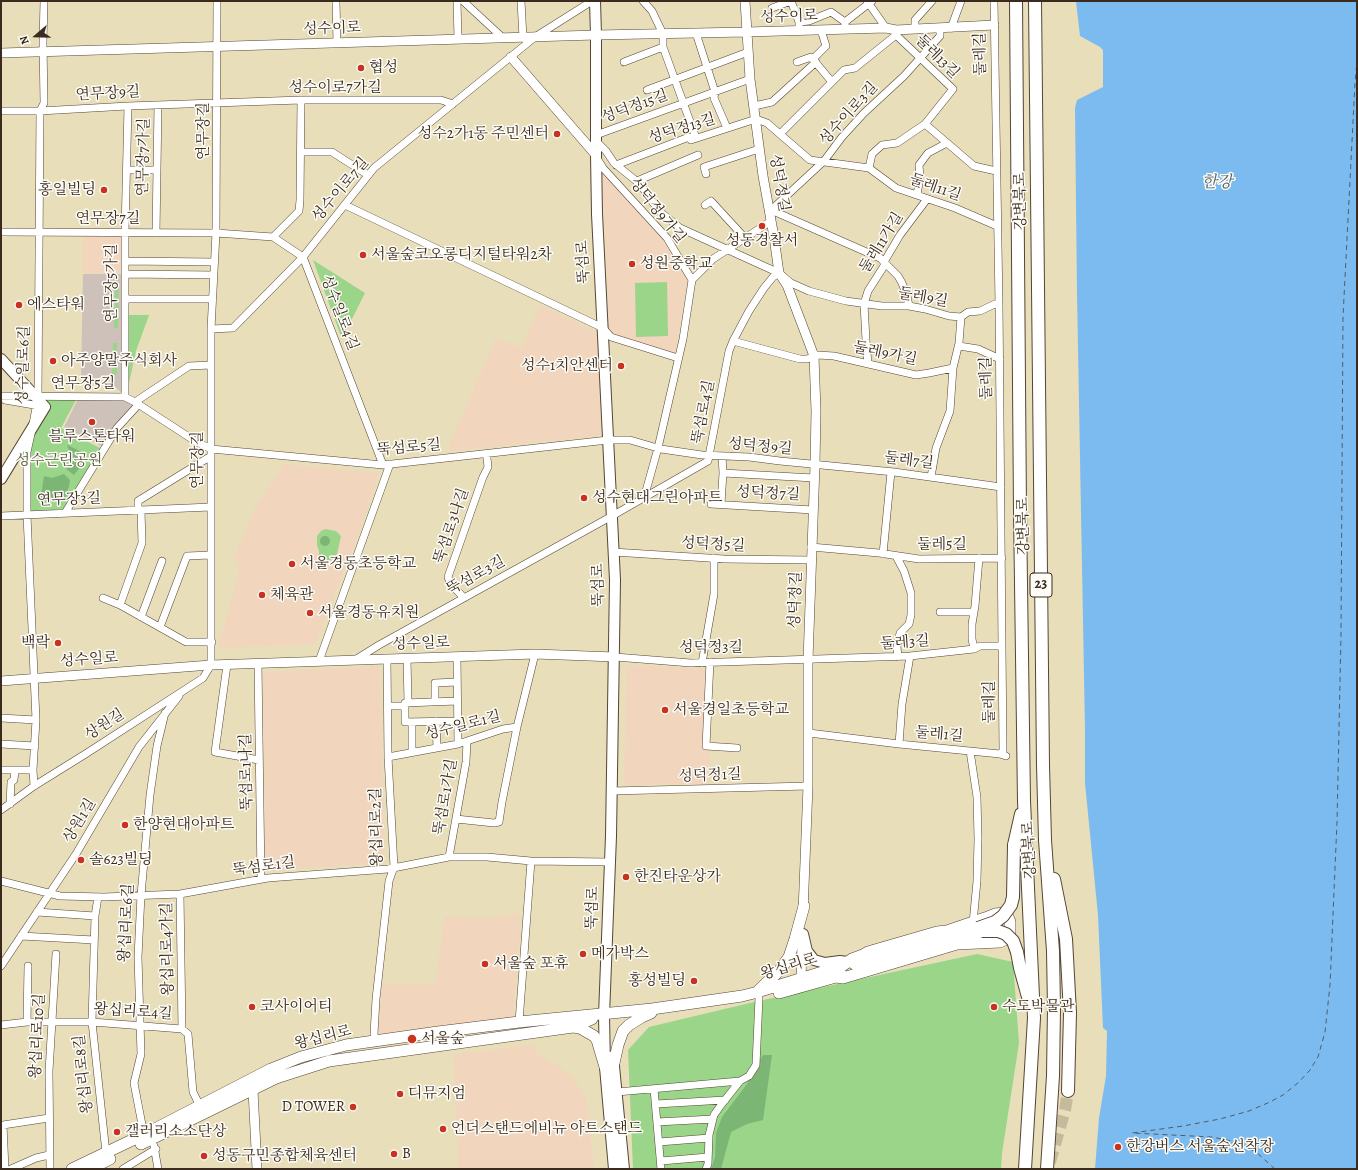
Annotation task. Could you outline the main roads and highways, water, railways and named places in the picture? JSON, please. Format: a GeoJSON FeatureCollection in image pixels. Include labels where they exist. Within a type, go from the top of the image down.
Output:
{"type":"FeatureCollection","features":[{"type":"Feature","properties":{"kind":"highway","name":"강변북로"},"geometry":{"type":"LineString","coordinates":[[1016,1],[1024,801],[1034,1018],[1025,1169]]}},
{"type":"Feature","properties":{"kind":"highway","name":"강변북로"},"geometry":{"type":"LineString","coordinates":[[1035,1],[1039,466],[1045,834],[1053,951],[1054,1008],[1053,1076],[1047,1169]]}},
{"type":"Feature","properties":{"kind":"highway"},"geometry":{"type":"LineString","coordinates":[[977,928],[995,922],[1005,914],[1011,905],[1014,880],[1014,846],[1024,801]]}},
{"type":"Feature","properties":{"kind":"highway"},"geometry":{"type":"LineString","coordinates":[[1045,834],[1066,939],[1070,1013],[1068,1091]]}},
{"type":"Feature","properties":{"kind":"highway"},"geometry":{"type":"LineString","coordinates":[[977,928],[993,930],[1006,934],[1013,941],[1034,1018]]}},
{"type":"Feature","properties":{"kind":"main road","name":"뚝섬로"},"geometry":{"type":"LineString","coordinates":[[594,1],[596,35],[596,214],[615,580],[612,791],[604,1015],[609,1065],[614,1169]]}},
{"type":"Feature","properties":{"kind":"main road"},"geometry":{"type":"LineString","coordinates":[[1,359],[45,407],[1,479]]}},
{"type":"Feature","properties":{"kind":"main road"},"geometry":{"type":"LineString","coordinates":[[757,996],[780,970],[789,957],[804,906]]}},
{"type":"Feature","properties":{"kind":"main road"},"geometry":{"type":"LineString","coordinates":[[803,934],[807,951],[814,960],[826,963],[840,961],[848,962],[868,952],[937,932],[977,928],[995,914],[1004,913],[1010,922],[1010,934],[1008,938],[1000,942],[954,945],[843,978],[836,978]]}},
{"type":"Feature","properties":{"kind":"main road","name":"왕십리로"},"geometry":{"type":"LineString","coordinates":[[801,983],[836,978],[842,973],[866,964],[977,928]]}},
{"type":"Feature","properties":{"kind":"main road","name":"왕십리로"},"geometry":{"type":"LineString","coordinates":[[90,1169],[150,1141],[251,1085],[271,1070],[300,1057],[346,1046],[376,1041],[519,1022],[604,1015],[695,1010],[757,996],[801,983],[842,966],[848,962],[858,965],[866,964]]}},
{"type":"Feature","properties":{"kind":"main road","name":"왕십리로"},"geometry":{"type":"LineString","coordinates":[[72,1169],[106,1153],[150,1141],[200,1106],[251,1085],[329,1061],[573,1027],[604,1015],[757,996]]}},
{"type":"Feature","properties":{"kind":"main road"},"geometry":{"type":"LineString","coordinates":[[609,1065],[623,1031],[642,1016],[652,1012]]}},
{"type":"Feature","properties":{"kind":"main road"},"geometry":{"type":"LineString","coordinates":[[573,1027],[580,1028],[594,1036],[609,1065]]}},
{"type":"Feature","properties":{"kind":"main road","name":"뚝섬로"},"geometry":{"type":"LineString","coordinates":[[609,1065],[617,1092],[624,1169]]}},
{"type":"Feature","properties":{"kind":"water","name":"한강"},"geometry":{"type":"Polygon","coordinates":[[[1076,1],[1357,1],[1357,1169],[1095,1169],[1099,1118],[1106,1076],[1107,1031],[1103,1028],[1098,915],[1085,783],[1075,108],[1077,100],[1103,87],[1103,50],[1080,36],[1076,1]]]}},
{"type":"Feature","properties":{"kind":"tunnel"},"geometry":{"type":"LineString","coordinates":[[1050,1162],[1065,1110],[1068,1091]]}},
{"type":"Feature","properties":{"kind":"place","name":"협성"},"geometry":{"type":"Point","coordinates":[361,68]}},
{"type":"Feature","properties":{"kind":"place","name":"성수2가1동 주민센터"},"geometry":{"type":"Point","coordinates":[557,134]}},
{"type":"Feature","properties":{"kind":"place","name":"홍일빌딩"},"geometry":{"type":"Point","coordinates":[104,190]}},
{"type":"Feature","properties":{"kind":"place","name":"성동경찰서"},"geometry":{"type":"Point","coordinates":[762,226]}},
{"type":"Feature","properties":{"kind":"place","name":"서울숲코오롱디지털타워2차"},"geometry":{"type":"Point","coordinates":[363,255]}},
{"type":"Feature","properties":{"kind":"place","name":"성원중학교"},"geometry":{"type":"Point","coordinates":[632,264]}},
{"type":"Feature","properties":{"kind":"place","name":"에스타워"},"geometry":{"type":"Point","coordinates":[19,305]}},
{"type":"Feature","properties":{"kind":"place","name":"아주양말주식회사"},"geometry":{"type":"Point","coordinates":[53,361]}},
{"type":"Feature","properties":{"kind":"place","name":"성수1치안센터"},"geometry":{"type":"Point","coordinates":[621,366]}},
{"type":"Feature","properties":{"kind":"place","name":"블루스톤타워"},"geometry":{"type":"Point","coordinates":[92,422]}},
{"type":"Feature","properties":{"kind":"place","name":"성수현대그린아파트"},"geometry":{"type":"Point","coordinates":[584,498]}},
{"type":"Feature","properties":{"kind":"place","name":"서울경동초등학교"},"geometry":{"type":"Point","coordinates":[292,564]}},
{"type":"Feature","properties":{"kind":"place","name":"체육관"},"geometry":{"type":"Point","coordinates":[262,595]}},
{"type":"Feature","properties":{"kind":"place","name":"서울경동유치원"},"geometry":{"type":"Point","coordinates":[310,613]}},
{"type":"Feature","properties":{"kind":"place","name":"백락"},"geometry":{"type":"Point","coordinates":[58,643]}},
{"type":"Feature","properties":{"kind":"place","name":"서울경일초등학교"},"geometry":{"type":"Point","coordinates":[665,710]}},
{"type":"Feature","properties":{"kind":"place","name":"한양현대아파트"},"geometry":{"type":"Point","coordinates":[125,825]}},
{"type":"Feature","properties":{"kind":"place","name":"솔623빌딩"},"geometry":{"type":"Point","coordinates":[81,860]}},
{"type":"Feature","properties":{"kind":"place","name":"한진타운상가"},"geometry":{"type":"Point","coordinates":[626,877]}},
{"type":"Feature","properties":{"kind":"place","name":"메가박스"},"geometry":{"type":"Point","coordinates":[583,954]}},
{"type":"Feature","properties":{"kind":"place","name":"서울숲 포휴"},"geometry":{"type":"Point","coordinates":[485,964]}},
{"type":"Feature","properties":{"kind":"place","name":"홍성빌딩"},"geometry":{"type":"Point","coordinates":[694,981]}},
{"type":"Feature","properties":{"kind":"place","name":"코사이어티"},"geometry":{"type":"Point","coordinates":[252,1007]}},
{"type":"Feature","properties":{"kind":"place","name":"수도박물관"},"geometry":{"type":"Point","coordinates":[994,1007]}},
{"type":"Feature","properties":{"kind":"place","name":"서울숲"},"geometry":{"type":"Point","coordinates":[412,1039]}},
{"type":"Feature","properties":{"kind":"place","name":"디뮤지엄"},"geometry":{"type":"Point","coordinates":[400,1094]}},
{"type":"Feature","properties":{"kind":"place","name":"D TOWER"},"geometry":{"type":"Point","coordinates":[353,1107]}},
{"type":"Feature","properties":{"kind":"place","name":"언더스탠드에비뉴 아트스탠드"},"geometry":{"type":"Point","coordinates":[443,1129]}},
{"type":"Feature","properties":{"kind":"place","name":"갤러리소소단상"},"geometry":{"type":"Point","coordinates":[117,1132]}},
{"type":"Feature","properties":{"kind":"place","name":"한강버스 서울숲선착장"},"geometry":{"type":"Point","coordinates":[1118,1147]}},
{"type":"Feature","properties":{"kind":"place","name":"B"},"geometry":{"type":"Point","coordinates":[394,1154]}},
{"type":"Feature","properties":{"kind":"place","name":"성동구민종합체육센터"},"geometry":{"type":"Point","coordinates":[204,1156]}},
{"type":"Feature","properties":{"kind":"park label","name":"성수근린공원"},"geometry":{"type":"Point","coordinates":[59,461]}}]}
